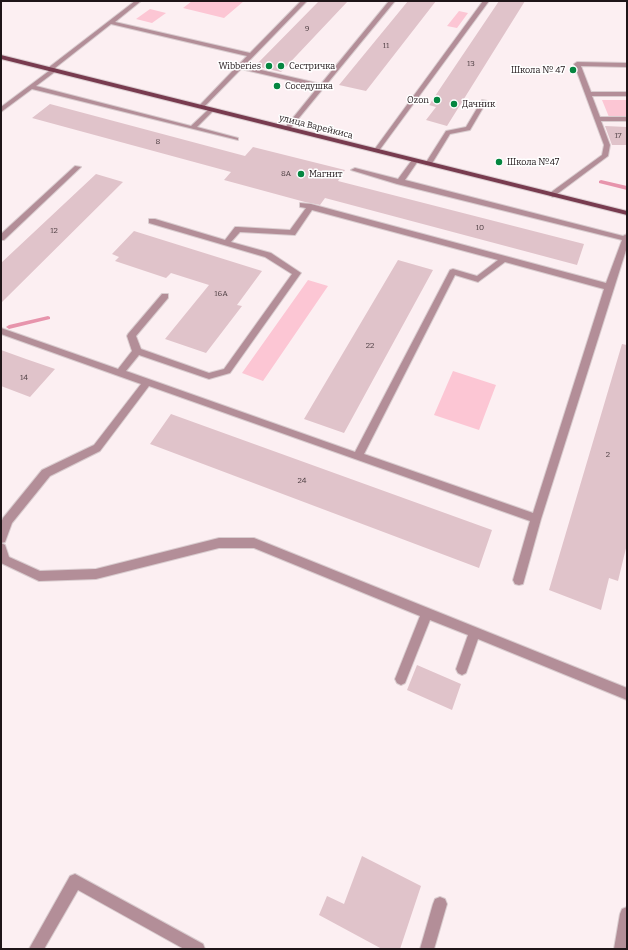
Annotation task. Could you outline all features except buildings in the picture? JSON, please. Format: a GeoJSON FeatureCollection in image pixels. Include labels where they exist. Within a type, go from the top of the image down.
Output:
{"type":"FeatureCollection","features":[{"type":"Feature","properties":{"kind":"main road","name":"улица Варейкиса"},"geometry":{"type":"LineString","coordinates":[[1,57],[627,213]]}},
{"type":"Feature","properties":{"kind":"street"},"geometry":{"type":"LineString","coordinates":[[1,110],[52,70],[109,22],[138,1]]}},
{"type":"Feature","properties":{"kind":"street"},"geometry":{"type":"LineString","coordinates":[[201,107],[304,1]]}},
{"type":"Feature","properties":{"kind":"street"},"geometry":{"type":"LineString","coordinates":[[287,129],[392,1]]}},
{"type":"Feature","properties":{"kind":"street"},"geometry":{"type":"LineString","coordinates":[[376,151],[486,1]]}},
{"type":"Feature","properties":{"kind":"street"},"geometry":{"type":"LineString","coordinates":[[109,22],[252,55]]}},
{"type":"Feature","properties":{"kind":"street"},"geometry":{"type":"LineString","coordinates":[[553,195],[604,156],[607,145],[577,64],[627,65]]}},
{"type":"Feature","properties":{"kind":"street"},"geometry":{"type":"LineString","coordinates":[[241,67],[323,86]]}},
{"type":"Feature","properties":{"kind":"street"},"geometry":{"type":"LineString","coordinates":[[31,87],[236,139]]}},
{"type":"Feature","properties":{"kind":"street"},"geometry":{"type":"LineString","coordinates":[[588,94],[627,94]]}},
{"type":"Feature","properties":{"kind":"street"},"geometry":{"type":"LineString","coordinates":[[429,164],[448,132],[468,129],[484,101]]}},
{"type":"Feature","properties":{"kind":"street"},"geometry":{"type":"LineString","coordinates":[[192,128],[210,110]]}},
{"type":"Feature","properties":{"kind":"street"},"geometry":{"type":"LineString","coordinates":[[598,119],[627,120]]}},
{"type":"Feature","properties":{"kind":"street"},"geometry":{"type":"LineString","coordinates":[[400,182],[414,160]]}},
{"type":"Feature","properties":{"kind":"street"},"geometry":{"type":"LineString","coordinates":[[1,238],[77,167]]}},
{"type":"Feature","properties":{"kind":"street"},"geometry":{"type":"LineString","coordinates":[[354,170],[626,238],[536,519],[519,580]]}},
{"type":"Feature","properties":{"kind":"street"},"geometry":{"type":"LineString","coordinates":[[226,243],[238,229],[292,233],[307,206],[610,287]]}},
{"type":"Feature","properties":{"kind":"street"},"geometry":{"type":"LineString","coordinates":[[137,352],[209,376],[227,371],[297,273],[268,255],[152,221]]}},
{"type":"Feature","properties":{"kind":"street"},"geometry":{"type":"LineString","coordinates":[[358,456],[453,272],[478,279],[504,259]]}},
{"type":"Feature","properties":{"kind":"street"},"geometry":{"type":"LineString","coordinates":[[137,352],[131,336],[165,296]]}},
{"type":"Feature","properties":{"kind":"street"},"geometry":{"type":"LineString","coordinates":[[1,332],[536,519]]}},
{"type":"Feature","properties":{"kind":"street"},"geometry":{"type":"LineString","coordinates":[[120,373],[137,352]]}},
{"type":"Feature","properties":{"kind":"street"},"geometry":{"type":"LineString","coordinates":[[1,539],[7,521],[46,473],[97,448],[147,382]]}},
{"type":"Feature","properties":{"kind":"street"},"geometry":{"type":"LineString","coordinates":[[1,548],[5,560],[39,576],[96,574],[219,543],[254,543],[627,694]]}},
{"type":"Feature","properties":{"kind":"street"},"geometry":{"type":"LineString","coordinates":[[401,679],[427,614]]}},
{"type":"Feature","properties":{"kind":"street"},"geometry":{"type":"LineString","coordinates":[[462,669],[475,633]]}},
{"type":"Feature","properties":{"kind":"street"},"geometry":{"type":"LineString","coordinates":[[36,949],[75,881],[198,949]]}},
{"type":"Feature","properties":{"kind":"street"},"geometry":{"type":"LineString","coordinates":[[427,949],[440,904]]}},
{"type":"Feature","properties":{"kind":"street"},"geometry":{"type":"LineString","coordinates":[[621,949],[627,914]]}},
{"type":"Feature","properties":{"kind":"shaded area"},"geometry":{"type":"Polygon","coordinates":[[[192,1],[244,1],[224,18],[183,8],[192,1]]]}},
{"type":"Feature","properties":{"kind":"shaded area"},"geometry":{"type":"Polygon","coordinates":[[[150,9],[166,13],[152,23],[136,19],[150,9]]]}},
{"type":"Feature","properties":{"kind":"shaded area"},"geometry":{"type":"Polygon","coordinates":[[[459,11],[468,13],[457,28],[447,26],[459,11]]]}},
{"type":"Feature","properties":{"kind":"shaded area"},"geometry":{"type":"Polygon","coordinates":[[[602,100],[627,100],[627,117],[609,117],[602,100]]]}},
{"type":"Feature","properties":{"kind":"shaded area"},"geometry":{"type":"Polygon","coordinates":[[[308,280],[328,286],[263,381],[242,373],[308,280]]]}},
{"type":"Feature","properties":{"kind":"shaded area"},"geometry":{"type":"Polygon","coordinates":[[[453,371],[496,385],[479,430],[434,415],[453,371]]]}},
{"type":"Feature","properties":{"kind":"waterway"},"geometry":{"type":"LineString","coordinates":[[601,182],[627,188]]}},
{"type":"Feature","properties":{"kind":"waterway"},"geometry":{"type":"LineString","coordinates":[[9,327],[48,318]]}},
{"type":"Feature","properties":{"kind":"place","name":"Wibberies"},"geometry":{"type":"Point","coordinates":[269,66]}},
{"type":"Feature","properties":{"kind":"place","name":"Сестричка"},"geometry":{"type":"Point","coordinates":[281,66]}},
{"type":"Feature","properties":{"kind":"place","name":"Школа № 47"},"geometry":{"type":"Point","coordinates":[573,70]}},
{"type":"Feature","properties":{"kind":"place","name":"Соседушка"},"geometry":{"type":"Point","coordinates":[277,86]}},
{"type":"Feature","properties":{"kind":"place","name":"Ozon"},"geometry":{"type":"Point","coordinates":[437,100]}},
{"type":"Feature","properties":{"kind":"place","name":"Дачник"},"geometry":{"type":"Point","coordinates":[454,104]}},
{"type":"Feature","properties":{"kind":"place","name":"Школа №47"},"geometry":{"type":"Point","coordinates":[499,162]}},
{"type":"Feature","properties":{"kind":"place","name":"Магнит"},"geometry":{"type":"Point","coordinates":[301,174]}}]}
